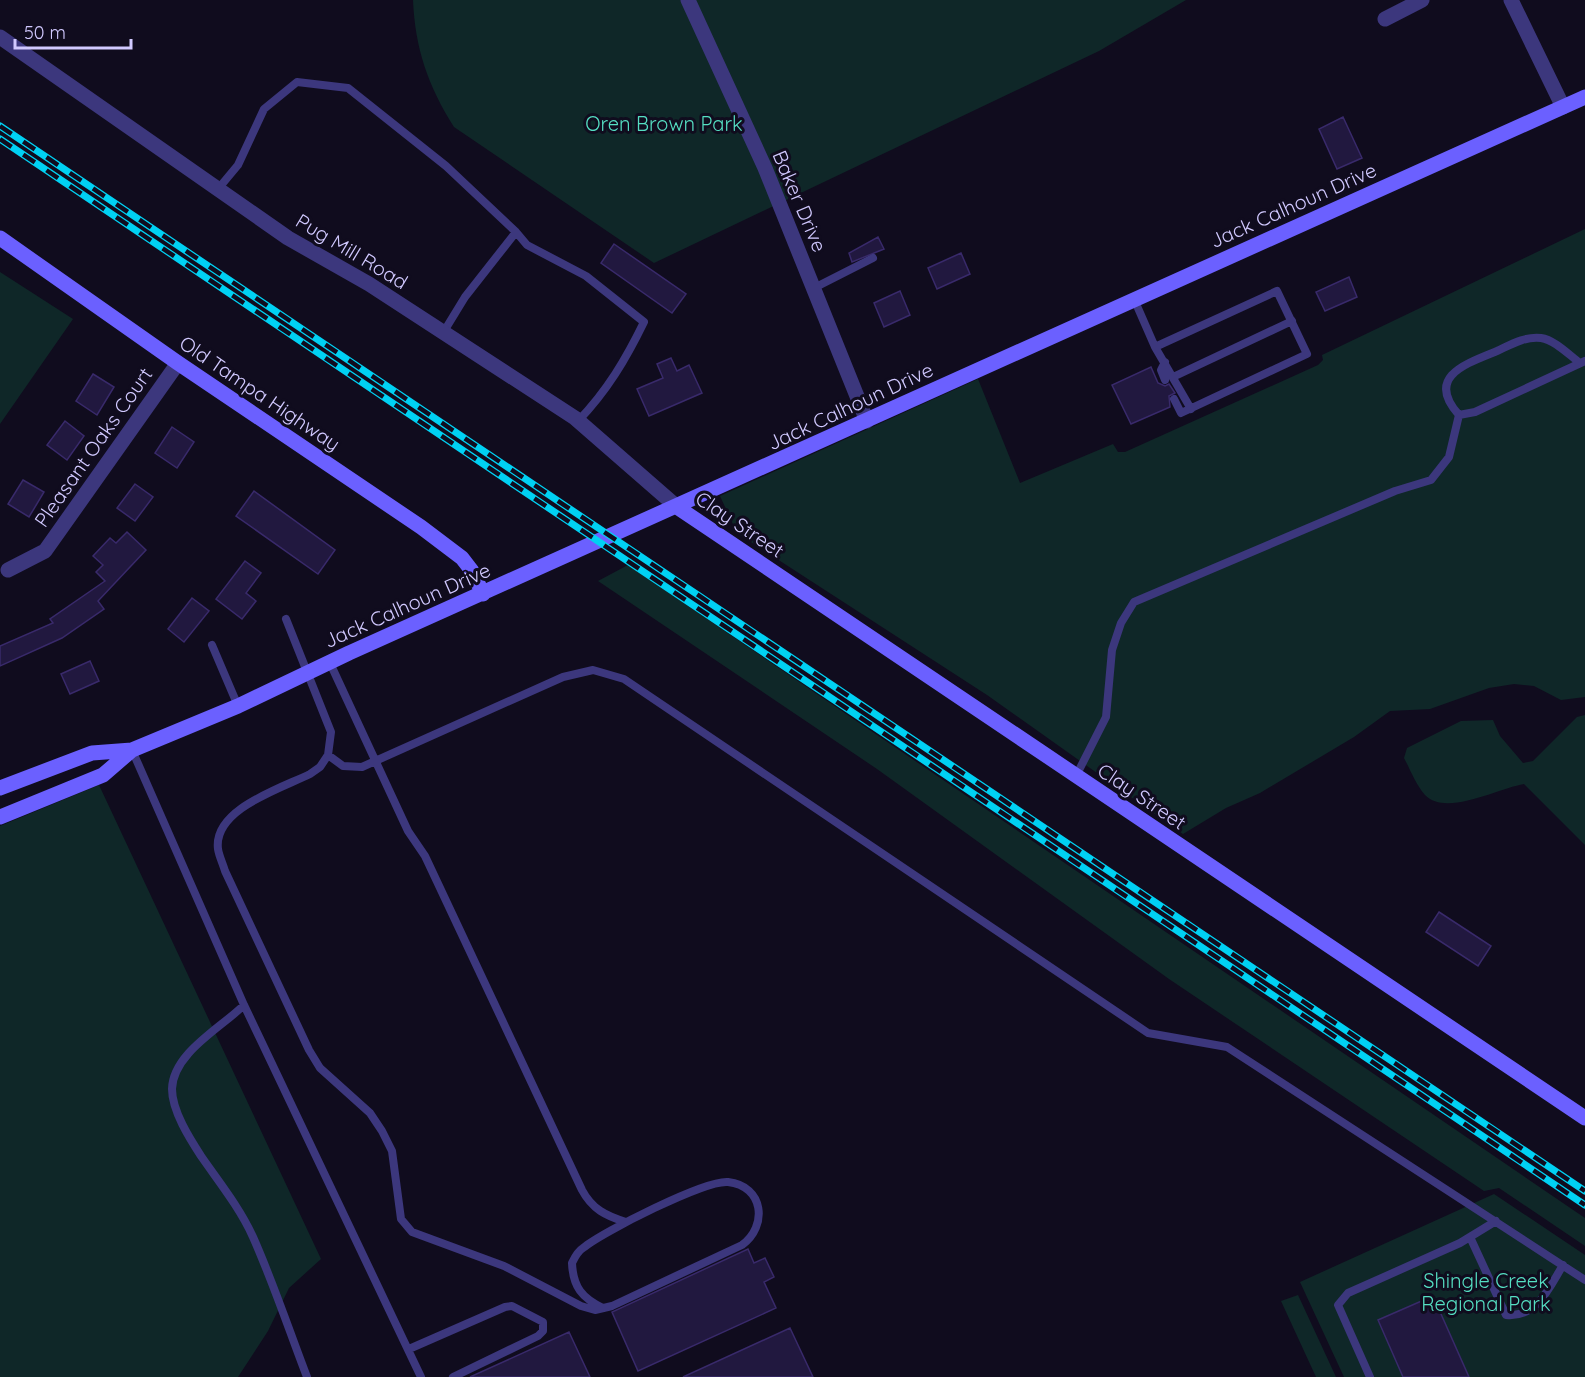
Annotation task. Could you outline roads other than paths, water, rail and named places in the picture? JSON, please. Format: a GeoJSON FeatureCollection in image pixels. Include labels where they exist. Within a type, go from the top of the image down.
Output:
{"type":"FeatureCollection","features":[{"type":"Feature","properties":{"kind":"street","name":"Baker Drive"},"geometry":{"type":"LineString","coordinates":[[688,0],[765,168],[867,421]]}},
{"type":"Feature","properties":{"kind":"street"},"geometry":{"type":"LineString","coordinates":[[1385,19],[1422,0]]}},
{"type":"Feature","properties":{"kind":"street"},"geometry":{"type":"LineString","coordinates":[[1511,0],[1563,107]]}},
{"type":"Feature","properties":{"kind":"street","name":"Pug Mill Road"},"geometry":{"type":"LineString","coordinates":[[0,37],[288,238],[369,284],[578,421],[677,507]]}},
{"type":"Feature","properties":{"kind":"street","name":"Jack Calhoun Drive"},"geometry":{"type":"LineString","coordinates":[[0,817],[103,775],[132,750],[238,706],[1585,97]]}},
{"type":"Feature","properties":{"kind":"street","name":"Old Tampa Highway"},"geometry":{"type":"LineString","coordinates":[[0,238],[178,363],[422,527],[462,558],[472,571],[483,594]]}},
{"type":"Feature","properties":{"kind":"street","name":"Pleasant Oaks Court"},"geometry":{"type":"LineString","coordinates":[[8,570],[45,551],[178,363]]}},
{"type":"Feature","properties":{"kind":"street","name":"Clay Street"},"geometry":{"type":"LineString","coordinates":[[677,507],[1585,1118]]}},
{"type":"Feature","properties":{"kind":"street","name":"Jack Calhoun Drive"},"geometry":{"type":"LineString","coordinates":[[0,788],[92,753],[132,750]]}},
{"type":"Feature","properties":{"kind":"lane"},"geometry":{"type":"LineString","coordinates":[[218,189],[238,165],[264,109],[297,82],[348,88],[446,166],[516,232],[527,246],[586,276],[644,322],[621,369],[597,402],[578,421]]}},
{"type":"Feature","properties":{"kind":"lane"},"geometry":{"type":"LineString","coordinates":[[443,333],[465,297],[516,232]]}},
{"type":"Feature","properties":{"kind":"lane"},"geometry":{"type":"LineString","coordinates":[[813,288],[873,258]]}},
{"type":"Feature","properties":{"kind":"lane"},"geometry":{"type":"LineString","coordinates":[[1155,347],[1277,291],[1307,354],[1181,413],[1174,399]]}},
{"type":"Feature","properties":{"kind":"lane"},"geometry":{"type":"LineString","coordinates":[[1134,299],[1155,347],[1165,362],[1161,370],[1191,409]]}},
{"type":"Feature","properties":{"kind":"lane"},"geometry":{"type":"LineString","coordinates":[[1169,378],[1292,321]]}},
{"type":"Feature","properties":{"kind":"lane"},"geometry":{"type":"LineString","coordinates":[[1459,415],[1448,403],[1445,389],[1449,377],[1462,365],[1527,338],[1542,338],[1582,362]]}},
{"type":"Feature","properties":{"kind":"lane"},"geometry":{"type":"LineString","coordinates":[[1459,415],[1475,412],[1582,362]]}},
{"type":"Feature","properties":{"kind":"lane"},"geometry":{"type":"LineString","coordinates":[[1076,776],[1106,717],[1112,650],[1121,623],[1134,602],[1395,491],[1431,480],[1449,457],[1459,415]]}},
{"type":"Feature","properties":{"kind":"lane"},"geometry":{"type":"LineString","coordinates":[[286,619],[331,732],[328,756],[310,774],[234,813],[224,823],[218,848],[225,871],[309,1050],[320,1068],[370,1113],[392,1151],[398,1211],[405,1226],[421,1237],[504,1266],[581,1306],[595,1310],[603,1308],[742,1245],[752,1238],[758,1226],[760,1210],[754,1194],[743,1186],[727,1182],[708,1186],[626,1222],[582,1248],[573,1263],[576,1287],[590,1302],[603,1308]]}},
{"type":"Feature","properties":{"kind":"lane"},"geometry":{"type":"LineString","coordinates":[[212,645],[238,706]]}},
{"type":"Feature","properties":{"kind":"lane"},"geometry":{"type":"LineString","coordinates":[[330,663],[408,831],[425,856],[585,1196],[598,1210],[626,1222]]}},
{"type":"Feature","properties":{"kind":"lane"},"geometry":{"type":"LineString","coordinates":[[328,756],[343,766],[362,767],[563,676],[593,670],[624,679],[1148,1033],[1227,1047],[1585,1280]]}},
{"type":"Feature","properties":{"kind":"lane"},"geometry":{"type":"LineString","coordinates":[[132,750],[244,1005],[421,1377]]}},
{"type":"Feature","properties":{"kind":"lane"},"geometry":{"type":"LineString","coordinates":[[244,1005],[226,1023],[195,1046],[178,1067],[172,1090],[177,1108],[193,1144],[252,1235],[308,1377]]}},
{"type":"Feature","properties":{"kind":"lane"},"geometry":{"type":"LineString","coordinates":[[1370,1377],[1338,1305],[1348,1293],[1470,1237],[1496,1221]]}},
{"type":"Feature","properties":{"kind":"lane"},"geometry":{"type":"LineString","coordinates":[[1470,1237],[1506,1315],[1517,1316],[1533,1309],[1563,1265]]}},
{"type":"Feature","properties":{"kind":"lane"},"geometry":{"type":"LineString","coordinates":[[409,1349],[505,1307],[512,1306],[543,1322],[543,1331],[538,1336],[453,1377]]}},
{"type":"Feature","properties":{"kind":"railway"},"geometry":{"type":"LineString","coordinates":[[0,126],[1585,1191]]}},
{"type":"Feature","properties":{"kind":"railway"},"geometry":{"type":"LineString","coordinates":[[0,139],[1585,1205]]}},
{"type":"Feature","properties":{"kind":"park label","name":"Oren Brown Park"},"geometry":{"type":"Point","coordinates":[664,123]}},
{"type":"Feature","properties":{"kind":"park label","name":"Shingle Creek Regional Park"},"geometry":{"type":"Point","coordinates":[1486,1292]}}]}
